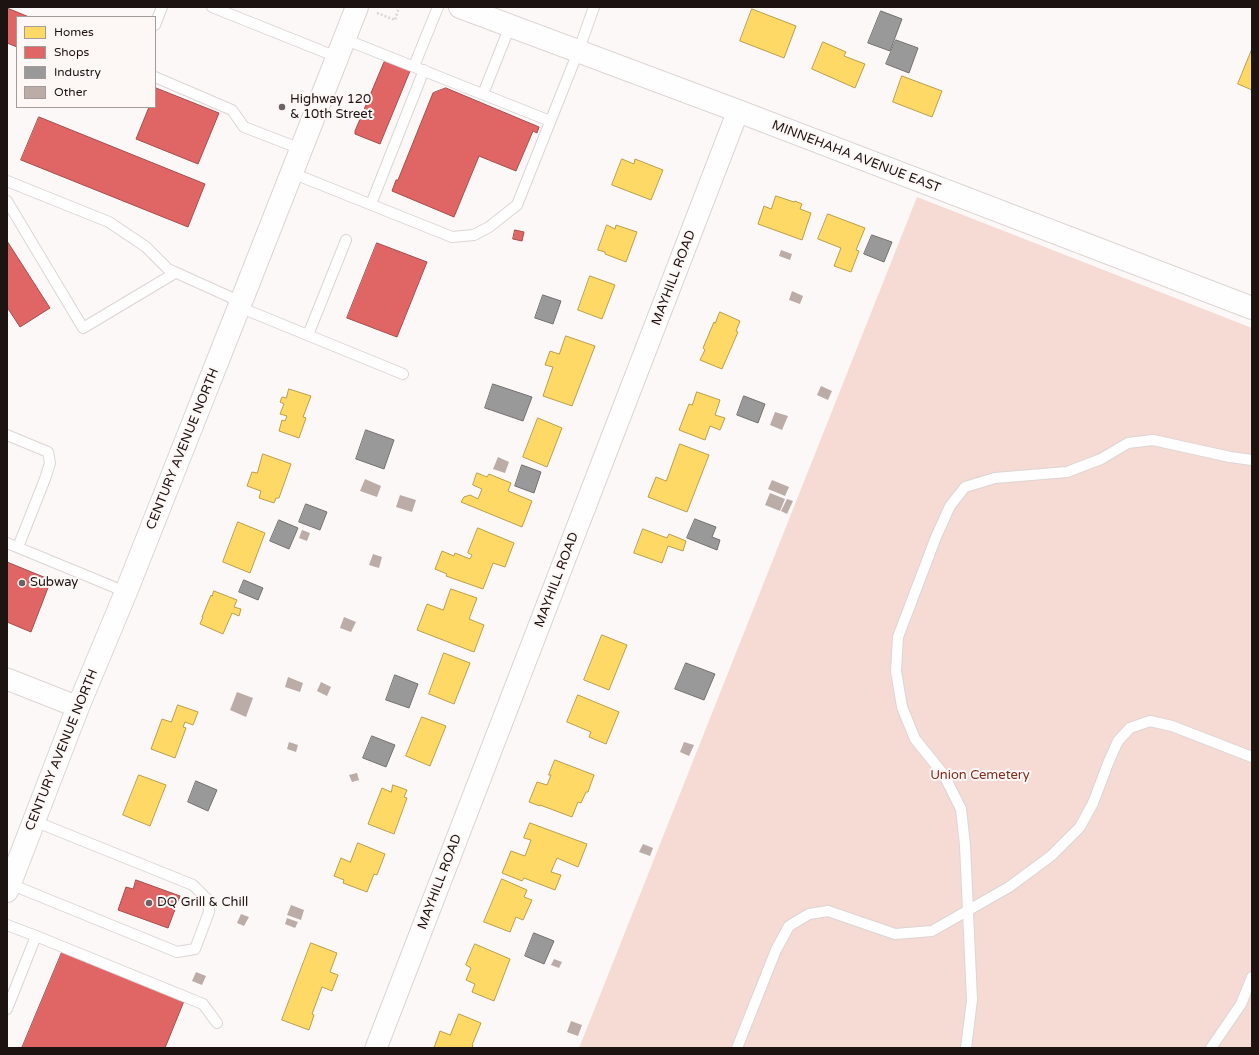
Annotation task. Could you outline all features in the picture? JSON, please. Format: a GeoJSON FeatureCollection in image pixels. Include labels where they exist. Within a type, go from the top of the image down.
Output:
{"type":"FeatureCollection","features":[{"type":"Feature","properties":{"kind":"main road","name":"MINNEHAHA AVENUE EAST"},"geometry":{"type":"LineString","coordinates":[[460,7],[738,111],[1252,308]]}},
{"type":"Feature","properties":{"kind":"main road","name":"CENTURY AVENUE NORTH"},"geometry":{"type":"LineString","coordinates":[[8,887],[78,707],[126,592],[341,48],[366,10]]}},
{"type":"Feature","properties":{"kind":"street","name":"MAYHILL ROAD"},"geometry":{"type":"LineString","coordinates":[[376,1048],[738,111]]}},
{"type":"Feature","properties":{"kind":"street"},"geometry":{"type":"LineString","coordinates":[[7,679],[78,707]]}},
{"type":"Feature","properties":{"kind":"lane"},"geometry":{"type":"LineString","coordinates":[[156,22],[162,7]]}},
{"type":"Feature","properties":{"kind":"lane"},"geometry":{"type":"LineString","coordinates":[[212,7],[341,48],[419,68],[550,121]]}},
{"type":"Feature","properties":{"kind":"lane"},"geometry":{"type":"LineString","coordinates":[[371,204],[419,68],[438,7]]}},
{"type":"Feature","properties":{"kind":"lane"},"geometry":{"type":"LineString","coordinates":[[292,173],[452,237],[474,235],[489,227],[516,205],[578,52],[594,7]]}},
{"type":"Feature","properties":{"kind":"lane"},"geometry":{"type":"LineString","coordinates":[[483,94],[510,26]]}},
{"type":"Feature","properties":{"kind":"lane"},"geometry":{"type":"LineString","coordinates":[[156,77],[232,110],[244,127],[301,150]]}},
{"type":"Feature","properties":{"kind":"lane"},"geometry":{"type":"LineString","coordinates":[[7,181],[109,222],[146,247],[168,269],[240,305],[403,374]]}},
{"type":"Feature","properties":{"kind":"lane"},"geometry":{"type":"LineString","coordinates":[[7,201],[83,328],[175,273]]}},
{"type":"Feature","properties":{"kind":"lane"},"geometry":{"type":"LineString","coordinates":[[308,335],[346,240]]}},
{"type":"Feature","properties":{"kind":"lane"},"geometry":{"type":"LineString","coordinates":[[7,435],[48,452],[50,463],[18,547]]}},
{"type":"Feature","properties":{"kind":"lane"},"geometry":{"type":"LineString","coordinates":[[966,1048],[972,1000],[965,845],[961,809],[944,775],[915,739],[902,707],[896,671],[898,637],[936,537],[950,506],[964,486],[995,478],[1067,472],[1101,459],[1128,443],[1153,440],[1230,457],[1252,460]]}},
{"type":"Feature","properties":{"kind":"lane"},"geometry":{"type":"LineString","coordinates":[[7,543],[126,592]]}},
{"type":"Feature","properties":{"kind":"lane"},"geometry":{"type":"LineString","coordinates":[[737,1048],[776,950],[789,926],[809,914],[828,911],[895,934],[932,932],[1009,887],[1051,856],[1080,827],[1093,802],[1118,741],[1130,728],[1150,722],[1172,726],[1252,758]]}},
{"type":"Feature","properties":{"kind":"lane"},"geometry":{"type":"LineString","coordinates":[[8,887],[177,952],[195,949],[209,912],[208,900],[193,885],[34,821]]}},
{"type":"Feature","properties":{"kind":"lane"},"geometry":{"type":"LineString","coordinates":[[7,925],[203,1004],[217,1024]]}},
{"type":"Feature","properties":{"kind":"lane"},"geometry":{"type":"LineString","coordinates":[[7,1009],[36,936]]}},
{"type":"Feature","properties":{"kind":"lane"},"geometry":{"type":"LineString","coordinates":[[1211,1048],[1241,1004],[1252,977]]}},
{"type":"Feature","properties":{"kind":"path"},"geometry":{"type":"LineString","coordinates":[[366,10],[395,20],[399,7]]}},
{"type":"Feature","properties":{"kind":"green space","name":"Union Cemetery"},"geometry":{"type":"Polygon","coordinates":[[[917,197],[1252,328],[1252,1048],[579,1048],[917,197]]]}},
{"type":"Feature","properties":{"kind":"building: Homes"},"geometry":{"type":"Polygon","coordinates":[[[752,9],[796,26],[784,58],[740,41],[752,9]]]}},
{"type":"Feature","properties":{"kind":"building: Homes"},"geometry":{"type":"Polygon","coordinates":[[[823,42],[846,52],[844,56],[865,64],[855,88],[812,69],[823,42]]]}},
{"type":"Feature","properties":{"kind":"building: Homes"},"geometry":{"type":"Polygon","coordinates":[[[1252,49],[1252,90],[1238,84],[1252,49]]]}},
{"type":"Feature","properties":{"kind":"building: Homes"},"geometry":{"type":"Polygon","coordinates":[[[902,76],[942,91],[932,117],[893,102],[902,76]]]}},
{"type":"Feature","properties":{"kind":"building: Homes"},"geometry":{"type":"Polygon","coordinates":[[[622,159],[634,164],[635,159],[663,170],[651,200],[612,185],[622,159]]]}},
{"type":"Feature","properties":{"kind":"building: Homes"},"geometry":{"type":"Polygon","coordinates":[[[776,196],[802,204],[800,209],[811,213],[802,240],[758,224],[764,206],[771,209],[776,196]]]}},
{"type":"Feature","properties":{"kind":"building: Homes"},"geometry":{"type":"Polygon","coordinates":[[[828,214],[865,228],[856,250],[859,251],[851,272],[834,266],[841,248],[818,239],[828,214]]]}},
{"type":"Feature","properties":{"kind":"building: Homes"},"geometry":{"type":"Polygon","coordinates":[[[607,225],[615,229],[616,225],[637,232],[626,262],[598,250],[607,225]]]}},
{"type":"Feature","properties":{"kind":"building: Homes"},"geometry":{"type":"Polygon","coordinates":[[[590,276],[615,285],[602,319],[578,310],[590,276]]]}},
{"type":"Feature","properties":{"kind":"building: Homes"},"geometry":{"type":"Polygon","coordinates":[[[720,312],[740,321],[736,331],[738,332],[722,369],[700,360],[705,350],[703,348],[720,312]]]}},
{"type":"Feature","properties":{"kind":"building: Homes"},"geometry":{"type":"Polygon","coordinates":[[[566,336],[595,346],[572,406],[543,396],[553,367],[545,365],[550,351],[559,354],[566,336]]]}},
{"type":"Feature","properties":{"kind":"building: Homes"},"geometry":{"type":"Polygon","coordinates":[[[289,389],[311,396],[303,417],[306,418],[299,438],[279,431],[282,420],[285,421],[287,416],[280,414],[284,404],[280,402],[282,397],[286,398],[289,389]]]}},
{"type":"Feature","properties":{"kind":"building: Homes"},"geometry":{"type":"Polygon","coordinates":[[[697,392],[720,400],[715,415],[725,418],[720,430],[710,426],[705,440],[679,430],[689,404],[692,405],[697,392]]]}},
{"type":"Feature","properties":{"kind":"building: Homes"},"geometry":{"type":"Polygon","coordinates":[[[538,418],[562,428],[547,467],[523,457],[538,418]]]}},
{"type":"Feature","properties":{"kind":"building: Homes"},"geometry":{"type":"Polygon","coordinates":[[[680,444],[709,455],[687,512],[648,497],[656,477],[666,481],[680,444]]]}},
{"type":"Feature","properties":{"kind":"building: Homes"},"geometry":{"type":"Polygon","coordinates":[[[263,454],[291,464],[279,498],[276,498],[274,503],[259,498],[261,491],[247,486],[252,472],[257,473],[263,454]]]}},
{"type":"Feature","properties":{"kind":"building: Homes"},"geometry":{"type":"Polygon","coordinates":[[[477,473],[487,477],[489,474],[511,483],[508,491],[532,501],[522,527],[461,502],[464,497],[470,495],[478,499],[482,489],[473,485],[477,473]]]}},
{"type":"Feature","properties":{"kind":"building: Homes"},"geometry":{"type":"Polygon","coordinates":[[[238,522],[265,533],[250,573],[223,562],[238,522]]]}},
{"type":"Feature","properties":{"kind":"building: Homes"},"geometry":{"type":"Polygon","coordinates":[[[478,528],[514,543],[505,567],[493,563],[483,589],[446,576],[447,574],[435,569],[442,551],[454,556],[455,553],[470,559],[472,555],[468,553],[478,528]]]}},
{"type":"Feature","properties":{"kind":"building: Homes"},"geometry":{"type":"Polygon","coordinates":[[[643,529],[667,538],[669,534],[686,541],[683,551],[668,546],[662,563],[634,553],[643,529]]]}},
{"type":"Feature","properties":{"kind":"building: Homes"},"geometry":{"type":"Polygon","coordinates":[[[451,589],[477,598],[469,619],[484,625],[474,652],[417,630],[427,604],[443,610],[451,589]]]}},
{"type":"Feature","properties":{"kind":"building: Homes"},"geometry":{"type":"Polygon","coordinates":[[[214,591],[237,600],[234,607],[241,609],[239,616],[232,613],[223,634],[200,624],[214,591]]]}},
{"type":"Feature","properties":{"kind":"building: Homes"},"geometry":{"type":"Polygon","coordinates":[[[602,635],[627,645],[609,690],[584,680],[602,635]]]}},
{"type":"Feature","properties":{"kind":"building: Homes"},"geometry":{"type":"Polygon","coordinates":[[[444,653],[470,663],[454,704],[429,694],[444,653]]]}},
{"type":"Feature","properties":{"kind":"building: Homes"},"geometry":{"type":"Polygon","coordinates":[[[578,695],[619,712],[606,744],[589,737],[591,732],[567,722],[578,695]]]}},
{"type":"Feature","properties":{"kind":"building: Homes"},"geometry":{"type":"Polygon","coordinates":[[[178,705],[198,712],[193,725],[185,722],[183,727],[186,728],[175,758],[151,749],[162,719],[171,722],[178,705]]]}},
{"type":"Feature","properties":{"kind":"building: Homes"},"geometry":{"type":"Polygon","coordinates":[[[422,717],[446,726],[430,766],[406,756],[422,717]]]}},
{"type":"Feature","properties":{"kind":"building: Homes"},"geometry":{"type":"Polygon","coordinates":[[[555,760],[594,775],[588,792],[586,792],[581,803],[578,802],[572,817],[529,802],[537,782],[547,785],[555,760]]]}},
{"type":"Feature","properties":{"kind":"building: Homes"},"geometry":{"type":"Polygon","coordinates":[[[139,775],[166,785],[150,826],[123,815],[139,775]]]}},
{"type":"Feature","properties":{"kind":"building: Homes"},"geometry":{"type":"Polygon","coordinates":[[[393,785],[407,790],[404,797],[407,798],[394,834],[368,824],[382,788],[391,792],[393,785]]]}},
{"type":"Feature","properties":{"kind":"building: Homes"},"geometry":{"type":"Polygon","coordinates":[[[530,823],[587,844],[578,867],[557,858],[551,872],[561,875],[555,890],[524,878],[522,881],[502,873],[511,851],[525,856],[531,840],[524,838],[530,823]]]}},
{"type":"Feature","properties":{"kind":"building: Homes"},"geometry":{"type":"Polygon","coordinates":[[[358,843],[385,854],[377,875],[374,874],[367,892],[343,883],[344,880],[334,876],[341,858],[350,862],[358,843]]]}},
{"type":"Feature","properties":{"kind":"building: Homes"},"geometry":{"type":"Polygon","coordinates":[[[502,879],[527,890],[524,897],[532,900],[523,920],[516,917],[510,932],[484,922],[502,879]]]}},
{"type":"Feature","properties":{"kind":"building: Homes"},"geometry":{"type":"Polygon","coordinates":[[[311,943],[337,953],[330,972],[338,975],[332,991],[322,987],[312,1014],[314,1015],[309,1030],[282,1020],[311,943]]]}},
{"type":"Feature","properties":{"kind":"building: Homes"},"geometry":{"type":"Polygon","coordinates":[[[475,944],[510,959],[494,1001],[472,992],[475,984],[466,980],[471,968],[466,965],[475,944]]]}},
{"type":"Feature","properties":{"kind":"building: Homes"},"geometry":{"type":"Polygon","coordinates":[[[459,1014],[481,1023],[472,1048],[434,1048],[440,1031],[450,1035],[459,1014]]]}},
{"type":"Feature","properties":{"kind":"building: Shops"},"geometry":{"type":"Polygon","coordinates":[[[7,8],[27,16],[16,16],[16,47],[7,43],[7,8]]]}},
{"type":"Feature","properties":{"kind":"building: Shops"},"geometry":{"type":"Polygon","coordinates":[[[386,61],[410,71],[380,144],[355,134],[355,131],[384,62],[386,61]]]}},
{"type":"Feature","properties":{"kind":"building: Shops"},"geometry":{"type":"Polygon","coordinates":[[[156,88],[219,113],[198,164],[136,139],[149,108],[156,108],[156,88]]]}},
{"type":"Feature","properties":{"kind":"building: Shops"},"geometry":{"type":"Polygon","coordinates":[[[446,88],[539,127],[537,133],[533,131],[516,171],[479,156],[454,217],[392,191],[396,180],[398,180],[433,93],[446,88]]]}},
{"type":"Feature","properties":{"kind":"building: Shops"},"geometry":{"type":"Polygon","coordinates":[[[39,117],[205,184],[188,227],[21,160],[39,117]]]}},
{"type":"Feature","properties":{"kind":"building: Shops"},"geometry":{"type":"Polygon","coordinates":[[[515,230],[524,232],[522,241],[513,239],[515,230]]]}},
{"type":"Feature","properties":{"kind":"building: Shops"},"geometry":{"type":"Polygon","coordinates":[[[7,241],[50,308],[20,327],[7,307],[7,241]]]}},
{"type":"Feature","properties":{"kind":"building: Shops"},"geometry":{"type":"Polygon","coordinates":[[[377,243],[427,262],[397,337],[347,318],[377,243]]]}},
{"type":"Feature","properties":{"kind":"building: Shops"},"geometry":{"type":"Polygon","coordinates":[[[7,562],[51,580],[31,632],[7,622],[7,562]]]}},
{"type":"Feature","properties":{"kind":"building: Shops","name":"DQ Grill & Chill"},"geometry":{"type":"Polygon","coordinates":[[[136,880],[180,896],[168,928],[118,910],[126,887],[133,889],[136,880]]]}},
{"type":"Feature","properties":{"kind":"building: Shops"},"geometry":{"type":"Polygon","coordinates":[[[63,950],[184,1001],[165,1048],[22,1048],[63,950]]]}},
{"type":"Feature","properties":{"kind":"building: Industry"},"geometry":{"type":"Polygon","coordinates":[[[881,11],[902,19],[890,51],[868,43],[881,11]]]}},
{"type":"Feature","properties":{"kind":"building: Industry"},"geometry":{"type":"Polygon","coordinates":[[[896,40],[918,48],[909,73],[886,64],[896,40]]]}},
{"type":"Feature","properties":{"kind":"building: Industry"},"geometry":{"type":"Polygon","coordinates":[[[872,235],[892,242],[884,262],[864,254],[872,235]]]}},
{"type":"Feature","properties":{"kind":"building: Industry"},"geometry":{"type":"Polygon","coordinates":[[[543,295],[561,301],[553,324],[535,318],[543,295]]]}},
{"type":"Feature","properties":{"kind":"building: Industry"},"geometry":{"type":"Polygon","coordinates":[[[493,384],[532,397],[523,421],[485,408],[493,384]]]}},
{"type":"Feature","properties":{"kind":"building: Industry"},"geometry":{"type":"Polygon","coordinates":[[[744,396],[765,404],[758,423],[737,415],[744,396]]]}},
{"type":"Feature","properties":{"kind":"building: Industry"},"geometry":{"type":"Polygon","coordinates":[[[366,430],[394,440],[384,469],[356,459],[366,430]]]}},
{"type":"Feature","properties":{"kind":"building: Industry"},"geometry":{"type":"Polygon","coordinates":[[[522,465],[541,472],[534,493],[515,486],[522,465]]]}},
{"type":"Feature","properties":{"kind":"building: Industry"},"geometry":{"type":"Polygon","coordinates":[[[306,504],[327,512],[320,530],[299,522],[306,504]]]}},
{"type":"Feature","properties":{"kind":"building: Industry"},"geometry":{"type":"Polygon","coordinates":[[[695,519],[716,527],[712,537],[720,540],[717,550],[687,538],[695,519]]]}},
{"type":"Feature","properties":{"kind":"building: Industry"},"geometry":{"type":"Polygon","coordinates":[[[279,520],[298,528],[289,549],[270,541],[279,520]]]}},
{"type":"Feature","properties":{"kind":"building: Industry"},"geometry":{"type":"Polygon","coordinates":[[[244,580],[263,588],[258,600],[239,592],[244,580]]]}},
{"type":"Feature","properties":{"kind":"building: Industry"},"geometry":{"type":"Polygon","coordinates":[[[686,663],[715,674],[704,700],[675,689],[686,663]]]}},
{"type":"Feature","properties":{"kind":"building: Industry"},"geometry":{"type":"Polygon","coordinates":[[[395,675],[418,684],[409,708],[386,700],[395,675]]]}},
{"type":"Feature","properties":{"kind":"building: Industry"},"geometry":{"type":"Polygon","coordinates":[[[372,736],[395,745],[386,767],[363,758],[372,736]]]}},
{"type":"Feature","properties":{"kind":"building: Industry"},"geometry":{"type":"Polygon","coordinates":[[[196,781],[217,790],[208,811],[188,802],[196,781]]]}},
{"type":"Feature","properties":{"kind":"building: Industry"},"geometry":{"type":"Polygon","coordinates":[[[534,933],[554,941],[544,964],[525,956],[534,933]]]}},
{"type":"Feature","properties":{"kind":"building: Other"},"geometry":{"type":"Polygon","coordinates":[[[781,250],[792,254],[790,260],[779,256],[781,250]]]}},
{"type":"Feature","properties":{"kind":"building: Other"},"geometry":{"type":"Polygon","coordinates":[[[792,291],[803,296],[800,304],[789,300],[792,291]]]}},
{"type":"Feature","properties":{"kind":"building: Other"},"geometry":{"type":"Polygon","coordinates":[[[821,386],[832,391],[828,400],[817,395],[821,386]]]}},
{"type":"Feature","properties":{"kind":"building: Other"},"geometry":{"type":"Polygon","coordinates":[[[775,412],[788,416],[782,430],[770,425],[775,412]]]}},
{"type":"Feature","properties":{"kind":"building: Other"},"geometry":{"type":"Polygon","coordinates":[[[498,457],[509,462],[505,473],[493,469],[498,457]]]}},
{"type":"Feature","properties":{"kind":"building: Other"},"geometry":{"type":"Polygon","coordinates":[[[365,479],[381,486],[377,497],[360,491],[365,479]]]}},
{"type":"Feature","properties":{"kind":"building: Other"},"geometry":{"type":"Polygon","coordinates":[[[772,480],[789,487],[785,496],[768,489],[772,480]]]}},
{"type":"Feature","properties":{"kind":"building: Other"},"geometry":{"type":"Polygon","coordinates":[[[770,493],[785,499],[780,511],[765,505],[770,493]]]}},
{"type":"Feature","properties":{"kind":"building: Other"},"geometry":{"type":"Polygon","coordinates":[[[400,495],[416,500],[412,512],[396,507],[400,495]]]}},
{"type":"Feature","properties":{"kind":"building: Other"},"geometry":{"type":"Polygon","coordinates":[[[787,499],[793,501],[787,514],[781,511],[787,499]]]}},
{"type":"Feature","properties":{"kind":"building: Other"},"geometry":{"type":"Polygon","coordinates":[[[302,530],[310,533],[307,541],[299,538],[302,530]]]}},
{"type":"Feature","properties":{"kind":"building: Other"},"geometry":{"type":"Polygon","coordinates":[[[373,554],[382,557],[379,568],[369,565],[373,554]]]}},
{"type":"Feature","properties":{"kind":"building: Other"},"geometry":{"type":"Polygon","coordinates":[[[344,617],[356,622],[351,632],[340,628],[344,617]]]}},
{"type":"Feature","properties":{"kind":"building: Other"},"geometry":{"type":"Polygon","coordinates":[[[288,677],[303,683],[300,692],[285,687],[288,677]]]}},
{"type":"Feature","properties":{"kind":"building: Other"},"geometry":{"type":"Polygon","coordinates":[[[321,682],[331,687],[327,696],[317,691],[321,682]]]}},
{"type":"Feature","properties":{"kind":"building: Other"},"geometry":{"type":"Polygon","coordinates":[[[237,692],[253,698],[246,717],[230,710],[237,692]]]}},
{"type":"Feature","properties":{"kind":"building: Other"},"geometry":{"type":"Polygon","coordinates":[[[289,742],[298,745],[296,752],[287,749],[289,742]]]}},
{"type":"Feature","properties":{"kind":"building: Other"},"geometry":{"type":"Polygon","coordinates":[[[684,742],[694,745],[689,756],[680,752],[684,742]]]}},
{"type":"Feature","properties":{"kind":"building: Other"},"geometry":{"type":"Polygon","coordinates":[[[357,773],[359,780],[352,782],[349,775],[357,773]]]}},
{"type":"Feature","properties":{"kind":"building: Other"},"geometry":{"type":"Polygon","coordinates":[[[643,844],[653,848],[650,856],[639,852],[643,844]]]}},
{"type":"Feature","properties":{"kind":"building: Other"},"geometry":{"type":"Polygon","coordinates":[[[291,905],[304,910],[301,920],[287,915],[291,905]]]}},
{"type":"Feature","properties":{"kind":"building: Other"},"geometry":{"type":"Polygon","coordinates":[[[241,914],[249,917],[244,926],[237,923],[241,914]]]}},
{"type":"Feature","properties":{"kind":"building: Other"},"geometry":{"type":"Polygon","coordinates":[[[287,918],[298,922],[295,928],[285,924],[287,918]]]}},
{"type":"Feature","properties":{"kind":"building: Other"},"geometry":{"type":"Polygon","coordinates":[[[554,959],[562,962],[559,968],[551,965],[554,959]]]}},
{"type":"Feature","properties":{"kind":"building: Other"},"geometry":{"type":"Polygon","coordinates":[[[196,972],[206,976],[202,985],[192,981],[196,972]]]}},
{"type":"Feature","properties":{"kind":"building: Other"},"geometry":{"type":"Polygon","coordinates":[[[571,1021],[582,1025],[578,1036],[567,1032],[571,1021]]]}},
{"type":"Feature","properties":{"kind":"place","name":"Highway 120 & 10th Street"},"geometry":{"type":"Point","coordinates":[282,107]}},
{"type":"Feature","properties":{"kind":"place","name":"Subway"},"geometry":{"type":"Point","coordinates":[22,583]}},
{"type":"Feature","properties":{"kind":"place","name":"DQ Grill & Chill"},"geometry":{"type":"Point","coordinates":[149,903]}}]}
